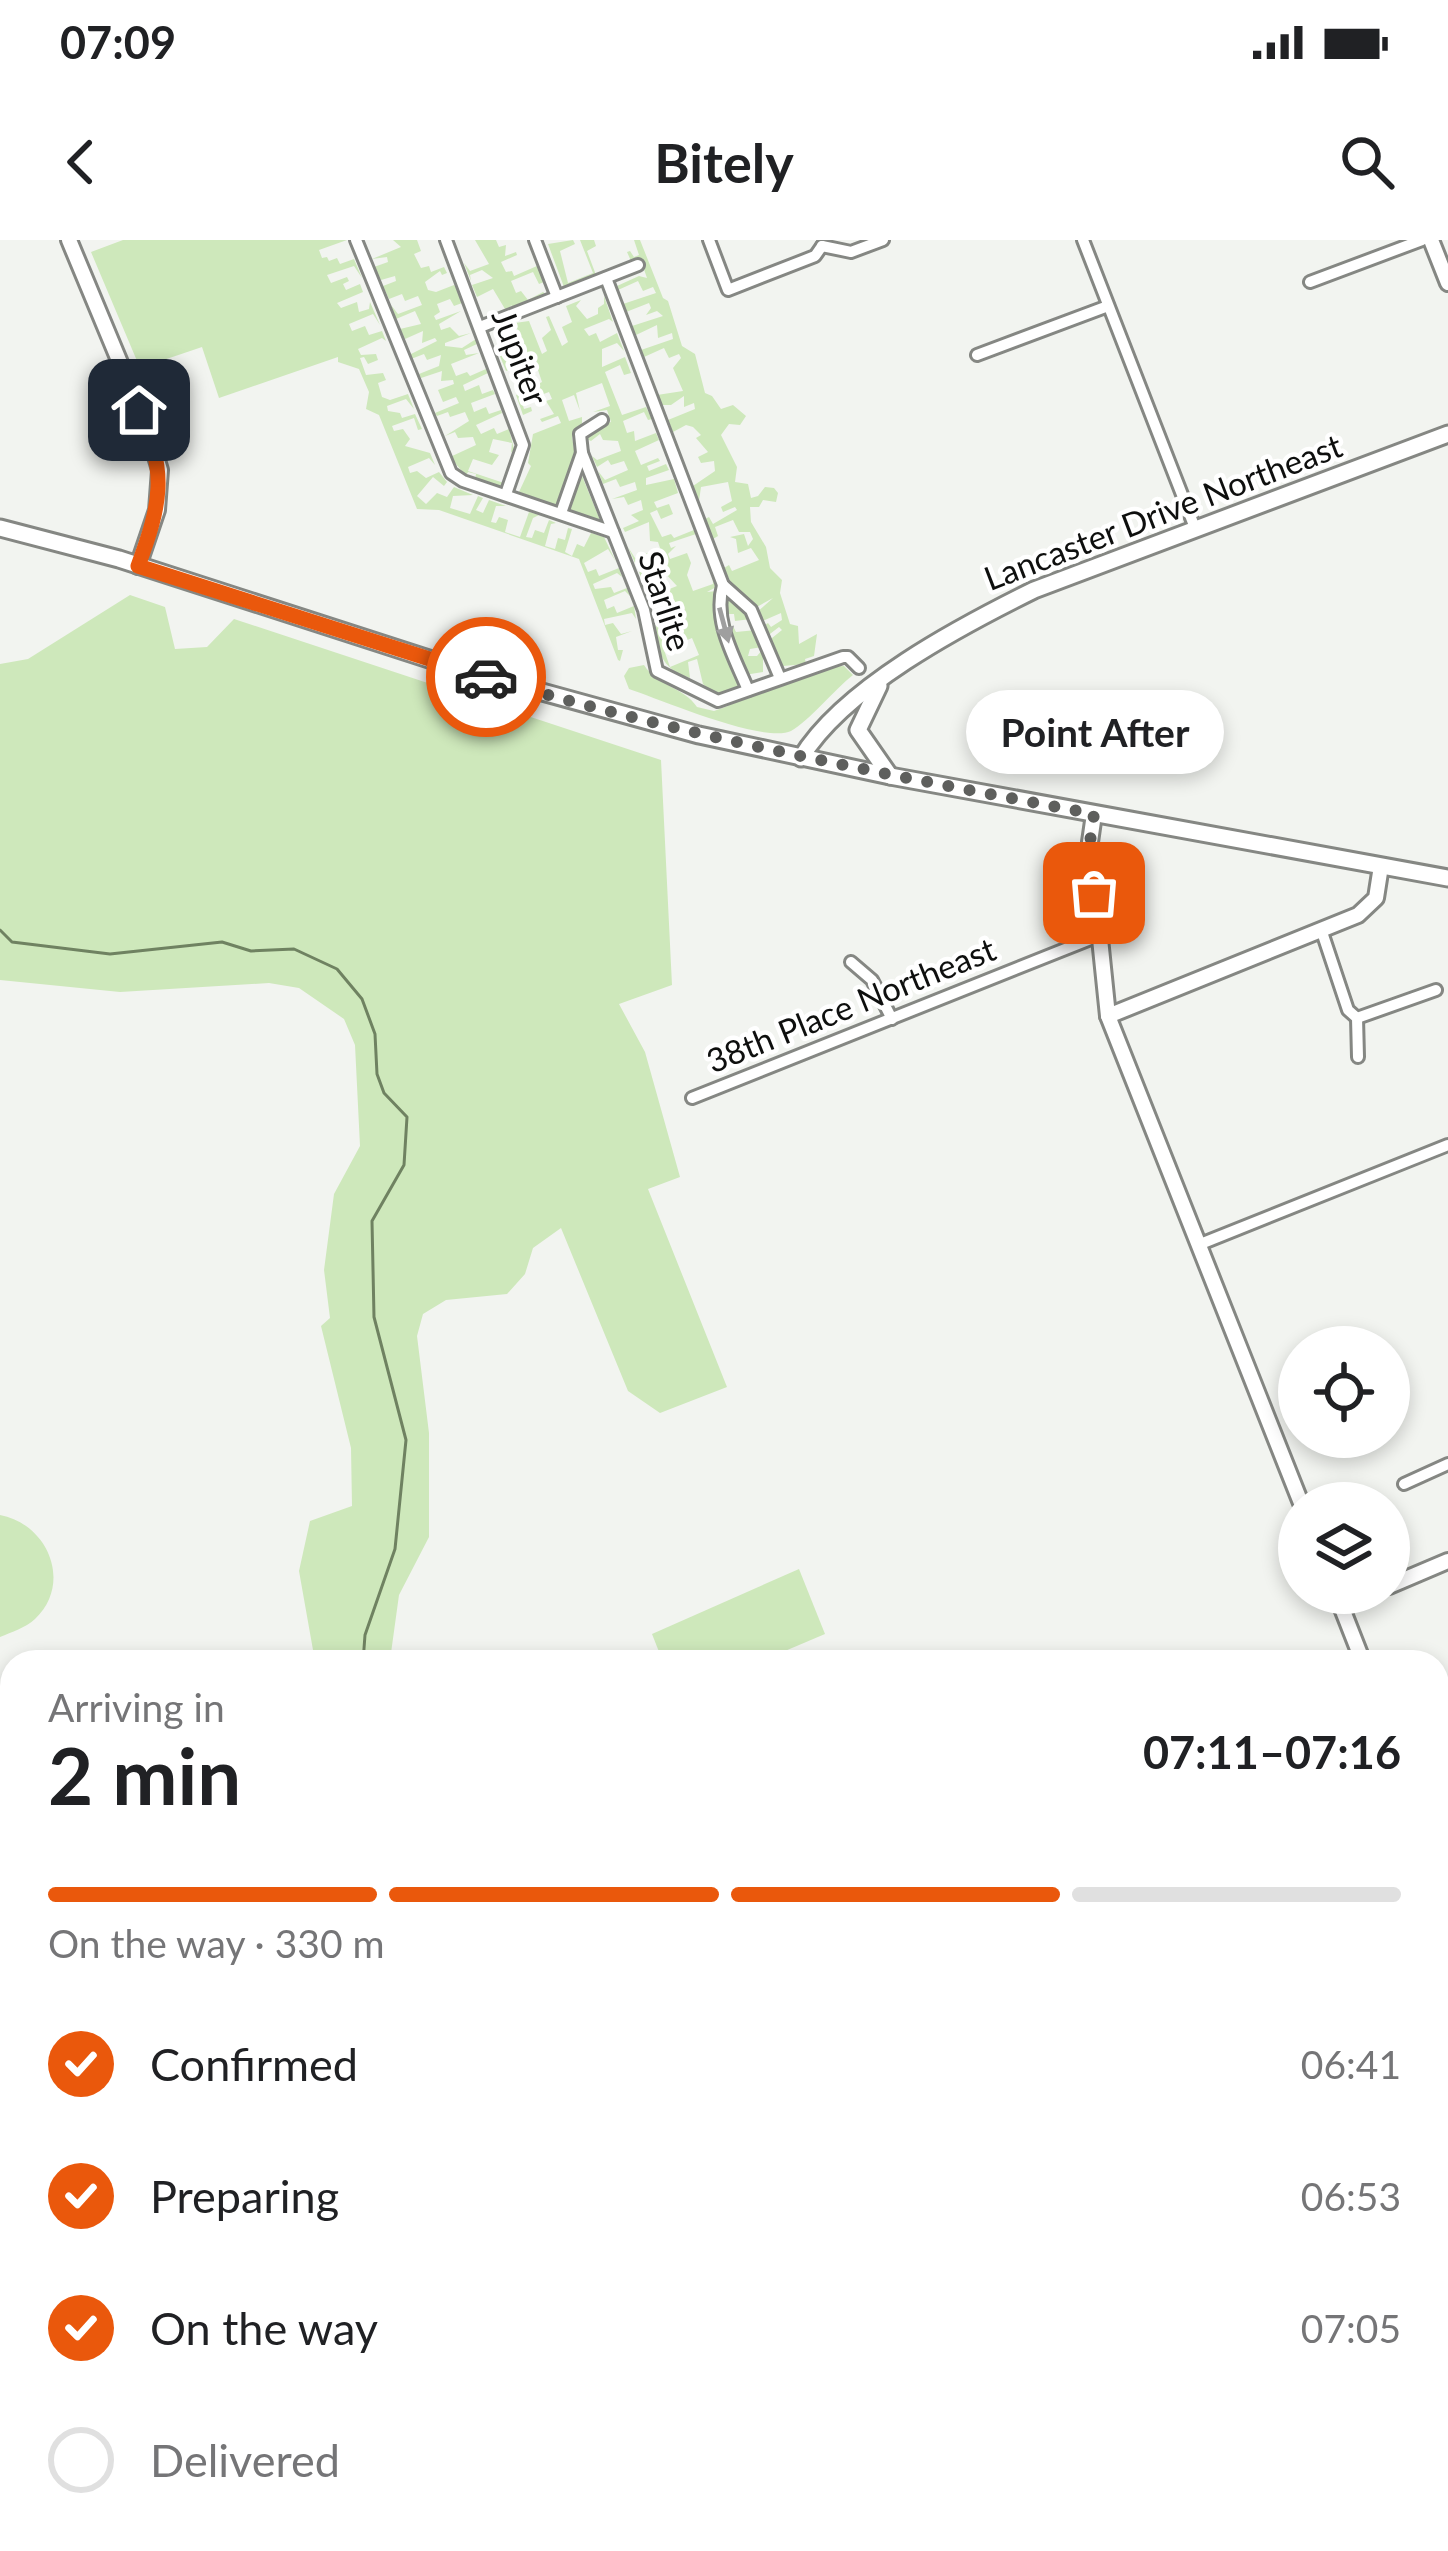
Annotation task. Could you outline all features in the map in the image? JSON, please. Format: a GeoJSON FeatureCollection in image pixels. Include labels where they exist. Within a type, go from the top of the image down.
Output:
{"type":"FeatureCollection","features":[{"type":"Feature","properties":{"kind":"main road","name":"Lancaster Drive Northeast"},"geometry":{"type":"LineString","coordinates":[[801,758],[822,728],[882,680],[985,614],[1034,590],[1448,434]]}},
{"type":"Feature","properties":{"kind":"main road"},"geometry":{"type":"LineString","coordinates":[[0,528],[138,566],[565,700],[801,758],[1448,878]]}},
{"type":"Feature","properties":{"kind":"main road"},"geometry":{"type":"LineString","coordinates":[[882,680],[858,730],[890,776]]}},
{"type":"Feature","properties":{"kind":"street"},"geometry":{"type":"LineString","coordinates":[[69,240],[160,470],[157,511],[138,566]]}},
{"type":"Feature","properties":{"kind":"street"},"geometry":{"type":"LineString","coordinates":[[356,240],[451,473],[613,532]]}},
{"type":"Feature","properties":{"kind":"street","name":"Jupiter"},"geometry":{"type":"LineString","coordinates":[[446,240],[524,445],[506,494]]}},
{"type":"Feature","properties":{"kind":"street"},"geometry":{"type":"LineString","coordinates":[[535,240],[557,297]]}},
{"type":"Feature","properties":{"kind":"street"},"geometry":{"type":"LineString","coordinates":[[709,240],[728,290],[815,256],[822,243],[851,252],[883,240]]}},
{"type":"Feature","properties":{"kind":"street"},"geometry":{"type":"LineString","coordinates":[[1083,240],[1195,529]]}},
{"type":"Feature","properties":{"kind":"street"},"geometry":{"type":"LineString","coordinates":[[1310,282],[1422,240]]}},
{"type":"Feature","properties":{"kind":"street"},"geometry":{"type":"LineString","coordinates":[[1432,240],[1448,283]]}},
{"type":"Feature","properties":{"kind":"street"},"geometry":{"type":"LineString","coordinates":[[480,327],[638,265]]}},
{"type":"Feature","properties":{"kind":"street"},"geometry":{"type":"LineString","coordinates":[[606,278],[723,585],[752,610],[780,678]]}},
{"type":"Feature","properties":{"kind":"street"},"geometry":{"type":"LineString","coordinates":[[977,355],[1108,306]]}},
{"type":"Feature","properties":{"kind":"street"},"geometry":{"type":"LineString","coordinates":[[561,513],[582,453],[580,434],[602,420]]}},
{"type":"Feature","properties":{"kind":"street","name":"Starlite"},"geometry":{"type":"LineString","coordinates":[[582,453],[644,610],[657,670],[718,701],[842,657],[855,661],[859,668]]}},
{"type":"Feature","properties":{"kind":"street"},"geometry":{"type":"LineString","coordinates":[[723,585],[718,608],[721,624],[748,690]]}},
{"type":"Feature","properties":{"kind":"street"},"geometry":{"type":"LineString","coordinates":[[1094,814],[1090,842],[1108,1016],[1293,1482]]}},
{"type":"Feature","properties":{"kind":"street"},"geometry":{"type":"LineString","coordinates":[[1108,1016],[1322,932],[1370,906],[1379,888],[1381,866]]}},
{"type":"Feature","properties":{"kind":"street"},"geometry":{"type":"LineString","coordinates":[[1322,932],[1348,1010],[1358,1018],[1436,990]]}},
{"type":"Feature","properties":{"kind":"street","name":"38th Place Northeast"},"geometry":{"type":"LineString","coordinates":[[692,1098],[1098,936]]}},
{"type":"Feature","properties":{"kind":"street"},"geometry":{"type":"LineString","coordinates":[[851,962],[879,991],[892,1019]]}},
{"type":"Feature","properties":{"kind":"street"},"geometry":{"type":"LineString","coordinates":[[1358,1018],[1358,1057]]}},
{"type":"Feature","properties":{"kind":"street"},"geometry":{"type":"LineString","coordinates":[[1198,1245],[1448,1145]]}},
{"type":"Feature","properties":{"kind":"street"},"geometry":{"type":"LineString","coordinates":[[1408,1482],[1448,1464]]}},
{"type":"Feature","properties":{"kind":"street"},"geometry":{"type":"LineString","coordinates":[[1410,1577],[1448,1561]]}},
{"type":"Feature","properties":{"kind":"street"},"geometry":{"type":"LineString","coordinates":[[1345,1614],[1359,1650]]}},
{"type":"Feature","properties":{"kind":"green space"},"geometry":{"type":"Polygon","coordinates":[[[123,240],[347,240],[319,250],[322,258],[337,258],[340,264],[354,259],[362,278],[354,266],[327,275],[331,283],[347,277],[346,290],[360,284],[363,292],[337,303],[341,308],[357,302],[359,312],[369,309],[370,302],[380,325],[373,314],[349,324],[352,331],[365,326],[369,335],[382,331],[386,341],[382,338],[358,349],[361,355],[376,354],[378,360],[368,364],[360,358],[366,375],[383,373],[386,380],[378,383],[382,397],[390,400],[408,394],[414,409],[406,399],[387,406],[388,411],[402,418],[415,414],[422,429],[418,430],[414,418],[392,426],[394,431],[403,429],[410,439],[405,446],[430,453],[435,465],[429,458],[408,467],[410,473],[417,471],[426,478],[439,472],[447,482],[444,486],[433,477],[417,496],[426,504],[437,493],[447,497],[454,487],[473,495],[453,496],[450,508],[470,514],[478,496],[483,498],[476,510],[483,513],[489,500],[506,506],[496,506],[491,522],[499,517],[508,520],[505,532],[520,537],[529,512],[539,515],[533,518],[526,537],[532,538],[535,530],[544,533],[549,520],[556,523],[551,524],[545,546],[555,549],[558,538],[565,540],[568,528],[572,529],[565,552],[572,556],[577,544],[584,547],[591,533],[604,537],[616,562],[608,549],[584,563],[588,572],[596,569],[599,576],[619,568],[622,577],[617,573],[593,584],[595,589],[611,587],[614,593],[627,588],[630,596],[625,591],[604,600],[607,609],[614,606],[617,613],[634,606],[636,619],[632,613],[604,619],[605,625],[613,623],[621,634],[632,631],[616,637],[618,650],[623,650],[620,661],[618,660],[579,559],[439,510],[417,509],[379,415],[366,409],[369,392],[359,369],[338,362],[338,357],[219,398],[202,347],[140,368],[91,252],[123,240]]]}},
{"type":"Feature","properties":{"kind":"green space"},"geometry":{"type":"Polygon","coordinates":[[[393,240],[417,240],[421,251],[414,254],[421,268],[429,266],[431,272],[444,267],[447,273],[440,271],[425,282],[428,290],[454,285],[462,294],[462,303],[454,306],[450,299],[437,304],[440,312],[434,316],[436,320],[461,311],[439,324],[441,330],[450,327],[459,336],[471,333],[445,346],[462,348],[476,339],[477,344],[464,350],[466,355],[479,353],[451,364],[456,376],[486,369],[488,373],[463,385],[465,391],[479,385],[482,394],[493,390],[495,394],[471,403],[474,412],[486,407],[489,414],[502,413],[476,425],[481,434],[494,428],[497,434],[509,429],[514,449],[511,453],[512,443],[493,439],[489,452],[499,455],[492,465],[473,459],[468,471],[504,483],[503,487],[475,480],[476,474],[466,476],[450,457],[476,445],[473,437],[458,438],[455,432],[445,436],[469,421],[465,412],[450,417],[448,412],[435,413],[459,403],[456,397],[443,402],[438,390],[454,384],[453,380],[441,381],[442,371],[421,378],[419,374],[439,366],[441,355],[427,360],[424,354],[411,359],[409,355],[437,341],[422,343],[423,331],[405,339],[400,329],[421,324],[415,311],[396,319],[391,305],[398,314],[422,305],[418,296],[405,301],[402,294],[389,299],[383,286],[396,281],[395,276],[381,280],[374,267],[388,262],[387,257],[372,259],[401,247],[393,240]]]}},
{"type":"Feature","properties":{"kind":"green space"},"geometry":{"type":"Polygon","coordinates":[[[475,240],[506,245],[505,256],[516,252],[501,262],[514,276],[537,266],[544,282],[539,284],[533,272],[511,281],[516,293],[521,291],[528,300],[543,292],[548,296],[514,309],[511,305],[509,311],[487,320],[485,317],[505,309],[493,289],[477,297],[472,285],[493,278],[482,270],[470,275],[471,281],[464,263],[470,271],[489,264],[475,240]]]}},
{"type":"Feature","properties":{"kind":"green space"},"geometry":{"type":"Polygon","coordinates":[[[573,240],[575,244],[560,251],[568,283],[593,273],[580,240],[594,240],[596,246],[587,251],[596,275],[564,287],[548,244],[573,240]]]}},
{"type":"Feature","properties":{"kind":"green space"},"geometry":{"type":"Polygon","coordinates":[[[634,240],[640,240],[668,301],[682,346],[695,354],[705,393],[721,409],[733,405],[746,416],[740,425],[729,424],[721,435],[737,467],[735,482],[748,484],[751,498],[765,487],[778,493],[776,502],[763,500],[759,507],[750,507],[751,522],[766,547],[770,568],[782,580],[780,593],[790,624],[798,626],[799,644],[817,634],[814,656],[805,659],[806,664],[775,662],[767,642],[782,630],[779,627],[766,637],[762,627],[782,620],[781,613],[760,622],[756,613],[773,598],[755,608],[731,583],[724,568],[729,565],[732,571],[759,560],[751,548],[738,553],[736,539],[730,537],[744,534],[748,546],[753,539],[750,532],[739,532],[733,520],[715,527],[718,536],[713,539],[705,519],[709,517],[713,524],[737,510],[723,512],[721,507],[732,501],[728,482],[701,487],[699,501],[693,486],[715,471],[714,461],[701,463],[698,457],[708,452],[693,427],[686,425],[673,432],[668,420],[695,409],[694,403],[684,407],[684,396],[671,405],[661,405],[657,395],[683,391],[673,368],[681,358],[679,354],[669,358],[664,348],[644,357],[641,350],[673,339],[672,333],[658,338],[657,325],[636,335],[632,326],[663,316],[657,311],[646,315],[649,303],[626,312],[623,304],[656,293],[653,287],[643,291],[638,281],[618,290],[617,286],[639,276],[647,278],[640,258],[631,261],[627,252],[639,255],[634,240]]]}},
{"type":"Feature","properties":{"kind":"green space"},"geometry":{"type":"Polygon","coordinates":[[[604,296],[613,322],[609,319],[584,329],[589,336],[596,333],[600,342],[617,333],[624,351],[617,343],[602,349],[602,367],[625,357],[631,373],[624,375],[620,365],[605,372],[622,415],[646,407],[652,419],[644,412],[623,421],[627,433],[634,431],[635,441],[656,433],[659,440],[635,451],[641,465],[658,458],[660,461],[647,466],[649,471],[666,464],[669,470],[646,478],[646,485],[674,479],[678,493],[654,502],[657,508],[669,504],[673,514],[661,519],[657,510],[650,513],[662,537],[694,530],[696,534],[669,543],[671,548],[676,546],[668,554],[670,559],[687,553],[693,591],[713,584],[712,572],[718,586],[707,592],[740,600],[751,619],[735,621],[734,614],[729,614],[725,625],[736,632],[756,630],[762,647],[750,649],[748,656],[757,656],[763,649],[763,672],[738,676],[740,686],[716,696],[703,684],[697,659],[688,662],[690,678],[672,669],[666,664],[660,650],[655,622],[678,616],[672,596],[649,601],[649,597],[677,586],[664,572],[643,582],[639,572],[649,569],[652,573],[666,567],[664,562],[648,567],[647,556],[635,563],[628,547],[635,558],[660,548],[658,542],[650,541],[649,522],[625,532],[623,528],[639,521],[631,515],[643,510],[641,500],[628,505],[624,497],[612,499],[637,490],[635,482],[620,487],[616,479],[603,484],[598,471],[605,480],[628,470],[624,461],[611,465],[608,460],[597,467],[592,456],[597,460],[621,451],[618,441],[603,440],[600,434],[591,441],[585,438],[598,425],[611,422],[607,410],[593,412],[610,406],[602,383],[576,393],[580,411],[574,395],[562,400],[569,421],[582,417],[582,423],[572,437],[575,455],[558,506],[519,492],[531,466],[533,434],[561,423],[558,416],[540,419],[554,414],[546,401],[552,399],[549,392],[522,402],[524,409],[531,407],[532,411],[523,415],[516,395],[542,382],[538,370],[525,371],[523,365],[506,371],[497,349],[501,348],[507,361],[526,353],[522,341],[511,340],[505,331],[529,321],[542,354],[547,351],[542,338],[551,330],[546,317],[562,346],[568,342],[562,327],[572,322],[566,306],[581,300],[576,306],[587,319],[604,304],[604,296]],[[692,638],[664,650],[670,667],[699,655],[692,638]]]}},
{"type":"Feature","properties":{"kind":"green space"},"geometry":{"type":"Polygon","coordinates":[[[580,471],[600,520],[568,510],[570,490],[580,471]]]}},
{"type":"Feature","properties":{"kind":"green space"},"geometry":{"type":"Polygon","coordinates":[[[130,595],[165,607],[175,649],[207,647],[234,619],[661,760],[672,985],[619,1004],[645,1052],[680,1177],[648,1189],[727,1387],[660,1413],[628,1391],[561,1228],[533,1248],[525,1274],[507,1294],[446,1300],[423,1314],[417,1336],[429,1433],[429,1537],[399,1595],[391,1650],[313,1650],[299,1571],[310,1521],[352,1506],[351,1448],[321,1326],[330,1318],[324,1270],[334,1194],[360,1146],[355,1045],[344,1019],[299,988],[269,983],[120,992],[0,980],[0,664],[28,659],[130,595]]]}},
{"type":"Feature","properties":{"kind":"green space"},"geometry":{"type":"Polygon","coordinates":[[[644,665],[697,707],[714,711],[731,700],[831,667],[844,666],[853,675],[798,727],[778,733],[736,726],[629,689],[624,676],[629,668],[644,665]]]}},
{"type":"Feature","properties":{"kind":"green space"},"geometry":{"type":"Polygon","coordinates":[[[0,1515],[31,1530],[42,1542],[53,1573],[46,1605],[35,1619],[0,1637],[0,1515]]]}},
{"type":"Feature","properties":{"kind":"green space"},"geometry":{"type":"Polygon","coordinates":[[[799,1569],[825,1634],[787,1650],[658,1650],[652,1634],[799,1569]]]}},
{"type":"Feature","properties":{"kind":"waterway"},"geometry":{"type":"LineString","coordinates":[[0,930],[12,942],[110,954],[222,942],[251,951],[294,949],[337,969],[362,999],[375,1034],[377,1074],[384,1093],[407,1117],[404,1165],[372,1221],[374,1317],[406,1440],[395,1549],[364,1650]]}},
{"type":"Feature","properties":{"kind":"way so far"},"geometry":{"type":"LineString","coordinates":[[486,677],[633,719],[801,758],[1094,814],[1090,842],[1094,893]]}},
{"type":"Feature","properties":{"kind":"place","name":"Point After"},"geometry":{"type":"Point","coordinates":[1094,893]}},
{"type":"Feature","properties":{"kind":"route"},"geometry":{"type":"LineString","coordinates":[[139,410],[154,445],[160,496],[138,566],[486,677]]}}]}
